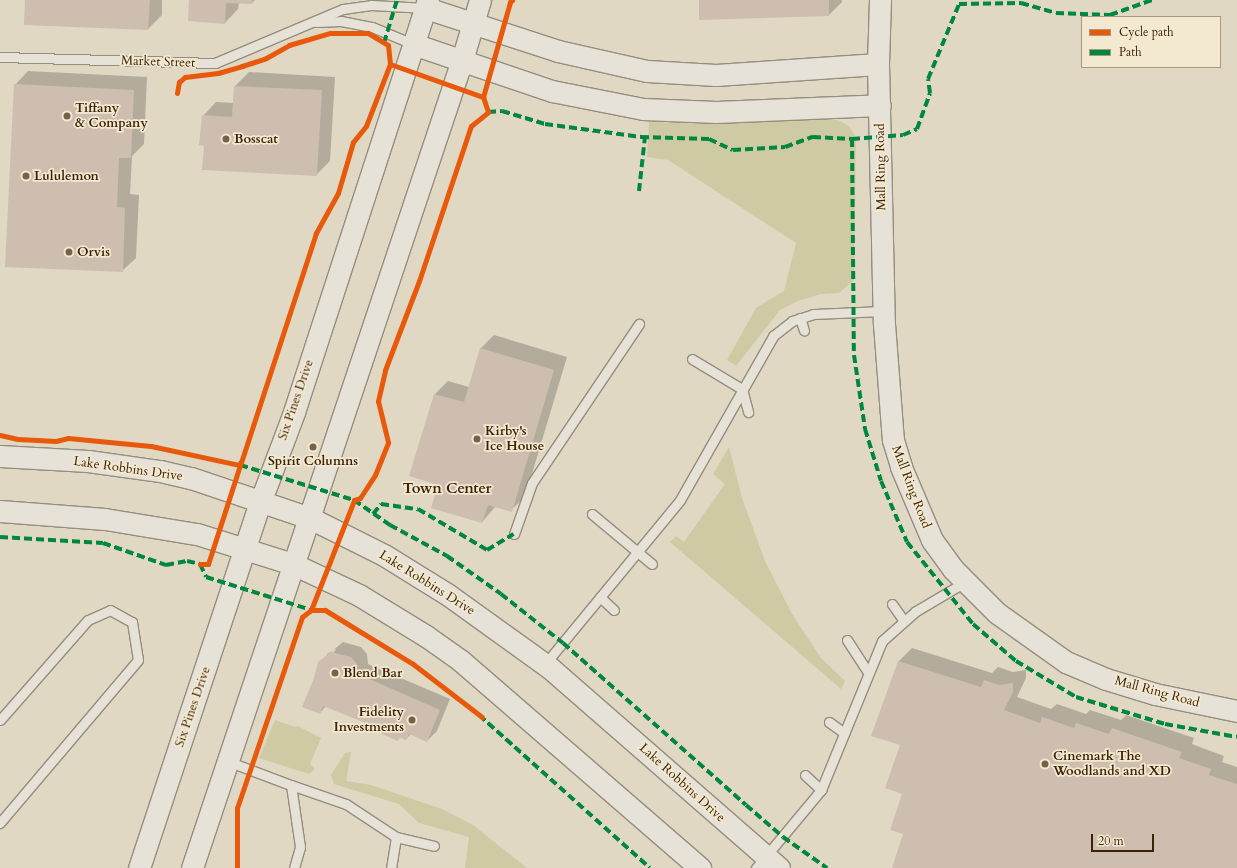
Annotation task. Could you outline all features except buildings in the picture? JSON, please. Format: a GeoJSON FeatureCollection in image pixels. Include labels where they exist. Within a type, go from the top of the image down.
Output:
{"type":"FeatureCollection","features":[{"type":"Feature","properties":{"kind":"street"},"geometry":{"type":"LineString","coordinates":[[192,868],[292,564],[310,518],[462,60],[480,0]]}},
{"type":"Feature","properties":{"kind":"street","name":"Mall Ring Road"},"geometry":{"type":"LineString","coordinates":[[880,0],[878,64],[884,311],[893,440],[897,454],[932,540],[965,582],[997,613],[1066,662],[1106,679],[1155,694],[1237,711]]}},
{"type":"Feature","properties":{"kind":"street"},"geometry":{"type":"LineString","coordinates":[[427,4],[474,23],[558,51],[648,71],[716,75],[878,64]]}},
{"type":"Feature","properties":{"kind":"street","name":"Six Pines Drive"},"geometry":{"type":"LineString","coordinates":[[139,868],[262,500],[294,412],[427,4]]}},
{"type":"Feature","properties":{"kind":"street"},"geometry":{"type":"LineString","coordinates":[[413,44],[552,91],[643,109],[716,112],[880,105]]}},
{"type":"Feature","properties":{"kind":"street","name":"Lake Robbins Drive"},"geometry":{"type":"LineString","coordinates":[[0,456],[88,461],[160,471],[262,500],[310,518],[384,555],[447,594],[546,664],[767,865]]}},
{"type":"Feature","properties":{"kind":"street"},"geometry":{"type":"LineString","coordinates":[[0,511],[135,523],[197,534],[246,548],[292,564],[359,595],[394,615],[460,660],[700,868]]}},
{"type":"Feature","properties":{"kind":"lane","name":"Market Street"},"geometry":{"type":"LineString","coordinates":[[0,57],[215,63],[260,46],[308,22],[343,9],[372,5],[427,4]]}},
{"type":"Feature","properties":{"kind":"lane","name":"Market Street"},"geometry":{"type":"LineString","coordinates":[[308,22],[341,21],[372,27],[413,44]]}},
{"type":"Feature","properties":{"kind":"lane"},"geometry":{"type":"LineString","coordinates":[[546,664],[680,500],[773,336],[800,318],[813,314],[884,311]]}},
{"type":"Feature","properties":{"kind":"lane"},"geometry":{"type":"LineString","coordinates":[[800,318],[804,330]]}},
{"type":"Feature","properties":{"kind":"lane"},"geometry":{"type":"LineString","coordinates":[[514,534],[532,483],[639,324]]}},
{"type":"Feature","properties":{"kind":"lane"},"geometry":{"type":"LineString","coordinates":[[692,359],[742,389],[748,412]]}},
{"type":"Feature","properties":{"kind":"lane"},"geometry":{"type":"LineString","coordinates":[[592,514],[652,564]]}},
{"type":"Feature","properties":{"kind":"lane"},"geometry":{"type":"LineString","coordinates":[[767,865],[821,790],[868,672],[882,641],[916,611],[965,582]]}},
{"type":"Feature","properties":{"kind":"lane"},"geometry":{"type":"LineString","coordinates":[[600,598],[614,610]]}},
{"type":"Feature","properties":{"kind":"lane"},"geometry":{"type":"LineString","coordinates":[[892,604],[904,621]]}},
{"type":"Feature","properties":{"kind":"lane"},"geometry":{"type":"LineString","coordinates":[[0,720],[88,620],[110,610],[132,622],[138,660],[0,823]]}},
{"type":"Feature","properties":{"kind":"lane"},"geometry":{"type":"LineString","coordinates":[[847,640],[868,672]]}},
{"type":"Feature","properties":{"kind":"lane"},"geometry":{"type":"LineString","coordinates":[[829,722],[844,733]]}},
{"type":"Feature","properties":{"kind":"lane"},"geometry":{"type":"LineString","coordinates":[[227,761],[346,804],[396,837],[434,846]]}},
{"type":"Feature","properties":{"kind":"lane"},"geometry":{"type":"LineString","coordinates":[[805,776],[821,790]]}},
{"type":"Feature","properties":{"kind":"lane"},"geometry":{"type":"LineString","coordinates":[[291,785],[300,847],[294,868]]}},
{"type":"Feature","properties":{"kind":"lane"},"geometry":{"type":"LineString","coordinates":[[391,868],[396,837]]}},
{"type":"Feature","properties":{"kind":"shaded area"},"geometry":{"type":"Polygon","coordinates":[[[813,119],[838,120],[849,126],[856,138],[854,280],[839,293],[821,294],[798,301],[780,310],[736,366],[727,360],[756,308],[784,291],[796,243],[668,160],[647,157],[649,122],[707,124],[813,119]]]}},
{"type":"Feature","properties":{"kind":"shaded area"},"geometry":{"type":"Polygon","coordinates":[[[729,447],[742,498],[765,561],[792,614],[821,658],[845,681],[841,689],[670,542],[676,536],[684,542],[725,484],[713,474],[729,447]]]}},
{"type":"Feature","properties":{"kind":"shaded area"},"geometry":{"type":"Polygon","coordinates":[[[275,720],[295,727],[298,726],[321,738],[310,764],[315,769],[309,774],[259,758],[275,720]]]}},
{"type":"Feature","properties":{"kind":"shaded area"},"geometry":{"type":"Polygon","coordinates":[[[351,752],[346,781],[371,785],[442,809],[473,825],[527,868],[465,868],[469,837],[419,823],[399,804],[334,784],[331,775],[345,753],[351,752]]]}},
{"type":"Feature","properties":{"kind":"marked path"},"geometry":{"type":"LineString","coordinates":[[384,43],[397,0]]}},
{"type":"Feature","properties":{"kind":"marked path"},"geometry":{"type":"LineString","coordinates":[[852,139],[903,135],[917,129],[930,93],[928,79],[959,4],[1021,3],[1056,13],[1110,15],[1152,0]]}},
{"type":"Feature","properties":{"kind":"marked path"},"geometry":{"type":"LineString","coordinates":[[488,112],[502,111],[545,124],[641,137],[709,139],[733,150],[785,147],[813,137],[852,139],[854,355],[865,429],[881,481],[907,542],[973,624],[1016,661],[1076,697],[1165,724],[1237,737]]}},
{"type":"Feature","properties":{"kind":"marked path"},"geometry":{"type":"LineString","coordinates":[[639,191],[645,137]]}},
{"type":"Feature","properties":{"kind":"marked path"},"geometry":{"type":"LineString","coordinates":[[241,461],[240,465],[354,500],[390,525],[447,556],[501,594],[563,643],[783,837],[827,868]]}},
{"type":"Feature","properties":{"kind":"marked path"},"geometry":{"type":"LineString","coordinates":[[373,514],[381,504],[418,509],[487,550],[514,534]]}},
{"type":"Feature","properties":{"kind":"marked path"},"geometry":{"type":"LineString","coordinates":[[0,537],[103,543],[166,565],[187,561],[200,564],[206,577],[311,610]]}},
{"type":"Feature","properties":{"kind":"marked path"},"geometry":{"type":"LineString","coordinates":[[479,715],[650,868]]}},
{"type":"Feature","properties":{"kind":"cycle path"},"geometry":{"type":"LineString","coordinates":[[311,610],[354,500],[360,498],[375,475],[388,442],[378,401],[385,370],[419,281],[471,126],[488,112],[483,97],[510,2],[512,0]]}},
{"type":"Feature","properties":{"kind":"cycle path"},"geometry":{"type":"LineString","coordinates":[[177,93],[179,82],[185,77],[218,73],[242,66],[266,58],[289,45],[330,33],[368,33],[388,45],[390,64],[366,126],[353,142],[338,193],[316,233],[240,465]]}},
{"type":"Feature","properties":{"kind":"cycle path"},"geometry":{"type":"LineString","coordinates":[[390,64],[483,97]]}},
{"type":"Feature","properties":{"kind":"cycle path"},"geometry":{"type":"LineString","coordinates":[[0,435],[18,439],[56,441],[68,438],[151,446],[240,465],[208,564],[200,564]]}},
{"type":"Feature","properties":{"kind":"cycle path"},"geometry":{"type":"LineString","coordinates":[[237,868],[237,808],[302,617],[311,610],[325,610],[413,664],[482,717]]}},
{"type":"Feature","properties":{"kind":"place","name":"Tiffany & Company"},"geometry":{"type":"Point","coordinates":[67,116]}},
{"type":"Feature","properties":{"kind":"place","name":"Bosscat"},"geometry":{"type":"Point","coordinates":[226,139]}},
{"type":"Feature","properties":{"kind":"place","name":"Lululemon"},"geometry":{"type":"Point","coordinates":[26,176]}},
{"type":"Feature","properties":{"kind":"place","name":"Orvis"},"geometry":{"type":"Point","coordinates":[69,252]}},
{"type":"Feature","properties":{"kind":"place","name":"Kirby's Ice House"},"geometry":{"type":"Point","coordinates":[477,439]}},
{"type":"Feature","properties":{"kind":"place","name":"Spirit Columns"},"geometry":{"type":"Point","coordinates":[313,447]}},
{"type":"Feature","properties":{"kind":"place","name":"Blend Bar"},"geometry":{"type":"Point","coordinates":[335,673]}},
{"type":"Feature","properties":{"kind":"place","name":"Fidelity Investments"},"geometry":{"type":"Point","coordinates":[412,720]}},
{"type":"Feature","properties":{"kind":"place","name":"Cinemark The Woodlands and XD"},"geometry":{"type":"Point","coordinates":[1045,764]}},
{"type":"Feature","properties":{"kind":"district","name":"Town Center"},"geometry":{"type":"Point","coordinates":[447,489]}}]}
